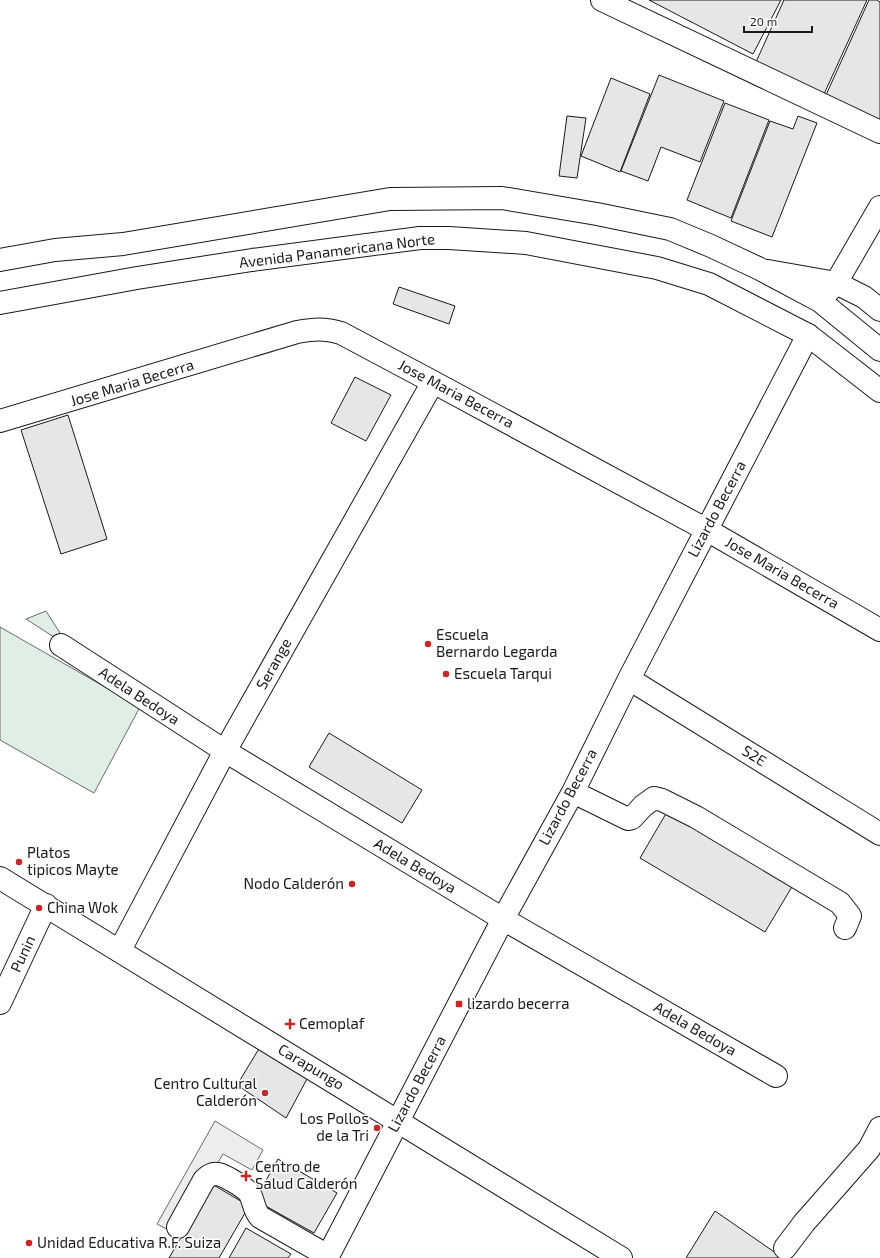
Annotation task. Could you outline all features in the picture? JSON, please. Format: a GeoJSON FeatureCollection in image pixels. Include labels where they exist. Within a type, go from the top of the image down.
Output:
{"type":"FeatureCollection","features":[{"type":"Feature","properties":{"kind":"main road"},"geometry":{"type":"LineString","coordinates":[[602,0],[880,132]]}},
{"type":"Feature","properties":{"kind":"main road"},"geometry":{"type":"LineString","coordinates":[[0,260],[55,250],[123,244],[390,199],[502,198],[597,214],[670,229],[760,269],[820,301],[880,350]]}},
{"type":"Feature","properties":{"kind":"main road"},"geometry":{"type":"LineString","coordinates":[[820,301],[836,283],[880,207]]}},
{"type":"Feature","properties":{"kind":"main road","name":"Avenida Panamericana Norte"},"geometry":{"type":"LineString","coordinates":[[0,303],[137,278],[244,261],[420,238],[449,238],[526,243],[657,268],[709,284],[808,335],[880,391]]}},
{"type":"Feature","properties":{"kind":"main road"},"geometry":{"type":"LineString","coordinates":[[760,269],[836,283],[864,298],[880,310]]}},
{"type":"Feature","properties":{"kind":"main road","name":"Jose Maria Becerra"},"geometry":{"type":"LineString","coordinates":[[0,421],[297,332],[312,329],[327,329],[341,333],[707,530],[880,630]]}},
{"type":"Feature","properties":{"kind":"main road","name":"Lizardo Becerra"},"geometry":{"type":"LineString","coordinates":[[328,1257],[503,919],[573,792],[629,679],[808,335]]}},
{"type":"Feature","properties":{"kind":"main road","name":"Serange"},"geometry":{"type":"LineString","coordinates":[[120,950],[225,752],[433,382]]}},
{"type":"Feature","properties":{"kind":"main road","name":"Adela Bedoya"},"geometry":{"type":"LineString","coordinates":[[61,645],[225,752],[503,919],[776,1076]]}},
{"type":"Feature","properties":{"kind":"main road","name":"S2E"},"geometry":{"type":"LineString","coordinates":[[629,679],[880,834]]}},
{"type":"Feature","properties":{"kind":"main road"},"geometry":{"type":"LineString","coordinates":[[573,792],[628,819],[632,818],[643,806],[654,798],[662,800],[696,817],[840,904],[850,916],[845,928]]}},
{"type":"Feature","properties":{"kind":"main road","name":"Carapungo"},"geometry":{"type":"LineString","coordinates":[[0,878],[398,1120],[621,1258]]}},
{"type":"Feature","properties":{"kind":"main road","name":"Punin"},"geometry":{"type":"LineString","coordinates":[[0,1003],[46,905]]}},
{"type":"Feature","properties":{"kind":"main road"},"geometry":{"type":"LineString","coordinates":[[785,1248],[804,1223],[869,1149],[880,1128]]}},
{"type":"Feature","properties":{"kind":"main road"},"geometry":{"type":"LineString","coordinates":[[178,1227],[204,1180],[208,1176],[217,1174],[246,1189],[260,1217],[328,1257]]}},
{"type":"Feature","properties":{"kind":"green space"},"geometry":{"type":"Polygon","coordinates":[[[46,611],[60,633],[60,641],[26,619],[46,611]]]}},
{"type":"Feature","properties":{"kind":"green space"},"geometry":{"type":"Polygon","coordinates":[[[0,627],[140,707],[94,793],[0,740],[0,627]]]}},
{"type":"Feature","properties":{"kind":"shaded area"},"geometry":{"type":"Polygon","coordinates":[[[215,1121],[263,1150],[252,1170],[223,1154],[176,1234],[157,1224],[215,1121]]]}},
{"type":"Feature","properties":{"kind":"building"},"geometry":{"type":"Polygon","coordinates":[[[649,0],[781,0],[753,54],[649,0]]]}},
{"type":"Feature","properties":{"kind":"building"},"geometry":{"type":"Polygon","coordinates":[[[784,0],[867,0],[824,94],[756,62],[784,0]]]}},
{"type":"Feature","properties":{"kind":"building"},"geometry":{"type":"Polygon","coordinates":[[[869,0],[877,0],[880,2],[880,120],[826,95],[869,0]]]}},
{"type":"Feature","properties":{"kind":"building"},"geometry":{"type":"Polygon","coordinates":[[[659,75],[724,101],[700,162],[661,147],[648,181],[621,171],[659,75]]]}},
{"type":"Feature","properties":{"kind":"building"},"geometry":{"type":"Polygon","coordinates":[[[611,78],[650,94],[620,172],[581,156],[611,78]]]}},
{"type":"Feature","properties":{"kind":"building"},"geometry":{"type":"Polygon","coordinates":[[[725,103],[769,120],[731,218],[687,200],[725,103]]]}},
{"type":"Feature","properties":{"kind":"building"},"geometry":{"type":"Polygon","coordinates":[[[567,116],[586,118],[577,178],[559,176],[567,116]]]}},
{"type":"Feature","properties":{"kind":"building"},"geometry":{"type":"Polygon","coordinates":[[[798,116],[817,123],[772,237],[731,221],[770,121],[793,129],[798,116]]]}},
{"type":"Feature","properties":{"kind":"building"},"geometry":{"type":"Polygon","coordinates":[[[399,287],[455,306],[449,324],[393,304],[399,287]]]}},
{"type":"Feature","properties":{"kind":"building"},"geometry":{"type":"Polygon","coordinates":[[[355,377],[391,395],[366,441],[331,423],[355,377]]]}},
{"type":"Feature","properties":{"kind":"building"},"geometry":{"type":"Polygon","coordinates":[[[68,415],[107,539],[61,554],[21,430],[68,415]]]}},
{"type":"Feature","properties":{"kind":"building"},"geometry":{"type":"Polygon","coordinates":[[[329,733],[422,790],[402,823],[309,767],[329,733]]]}},
{"type":"Feature","properties":{"kind":"building"},"geometry":{"type":"Polygon","coordinates":[[[671,805],[796,880],[765,932],[640,858],[671,805]]]}},
{"type":"Feature","properties":{"kind":"building"},"geometry":{"type":"Polygon","coordinates":[[[260,1047],[307,1079],[286,1118],[237,1085],[260,1047]]]}},
{"type":"Feature","properties":{"kind":"building"},"geometry":{"type":"Polygon","coordinates":[[[278,1159],[337,1193],[314,1233],[255,1200],[278,1159]]]}},
{"type":"Feature","properties":{"kind":"building"},"geometry":{"type":"Polygon","coordinates":[[[212,1184],[249,1206],[219,1258],[169,1258],[212,1184]]]}},
{"type":"Feature","properties":{"kind":"building"},"geometry":{"type":"Polygon","coordinates":[[[715,1211],[783,1258],[686,1258],[715,1211]]]}},
{"type":"Feature","properties":{"kind":"building"},"geometry":{"type":"Polygon","coordinates":[[[246,1228],[291,1254],[288,1258],[229,1258],[246,1228]]]}},
{"type":"Feature","properties":{"kind":"place","name":"Escuela Bernardo Legarda"},"geometry":{"type":"Point","coordinates":[428,644]}},
{"type":"Feature","properties":{"kind":"place","name":"Escuela Tarqui"},"geometry":{"type":"Point","coordinates":[446,674]}},
{"type":"Feature","properties":{"kind":"place","name":"Platos tipicos Mayte"},"geometry":{"type":"Point","coordinates":[19,862]}},
{"type":"Feature","properties":{"kind":"place","name":"Nodo Calderón"},"geometry":{"type":"Point","coordinates":[352,884]}},
{"type":"Feature","properties":{"kind":"place","name":"China Wok"},"geometry":{"type":"Point","coordinates":[39,908]}},
{"type":"Feature","properties":{"kind":"place","name":"lizardo becerra"},"geometry":{"type":"Point","coordinates":[459,1004]}},
{"type":"Feature","properties":{"kind":"place","name":"Cemoplaf"},"geometry":{"type":"Point","coordinates":[290,1024]}},
{"type":"Feature","properties":{"kind":"place","name":"Centro Cultural Calderón"},"geometry":{"type":"Point","coordinates":[265,1093]}},
{"type":"Feature","properties":{"kind":"place","name":"Los Pollos de la Tri"},"geometry":{"type":"Point","coordinates":[377,1128]}},
{"type":"Feature","properties":{"kind":"place","name":"Centro de Salud Calderón"},"geometry":{"type":"Point","coordinates":[246,1176]}},
{"type":"Feature","properties":{"kind":"place","name":"Unidad Educativa R.F. Suiza"},"geometry":{"type":"Point","coordinates":[29,1243]}}]}
